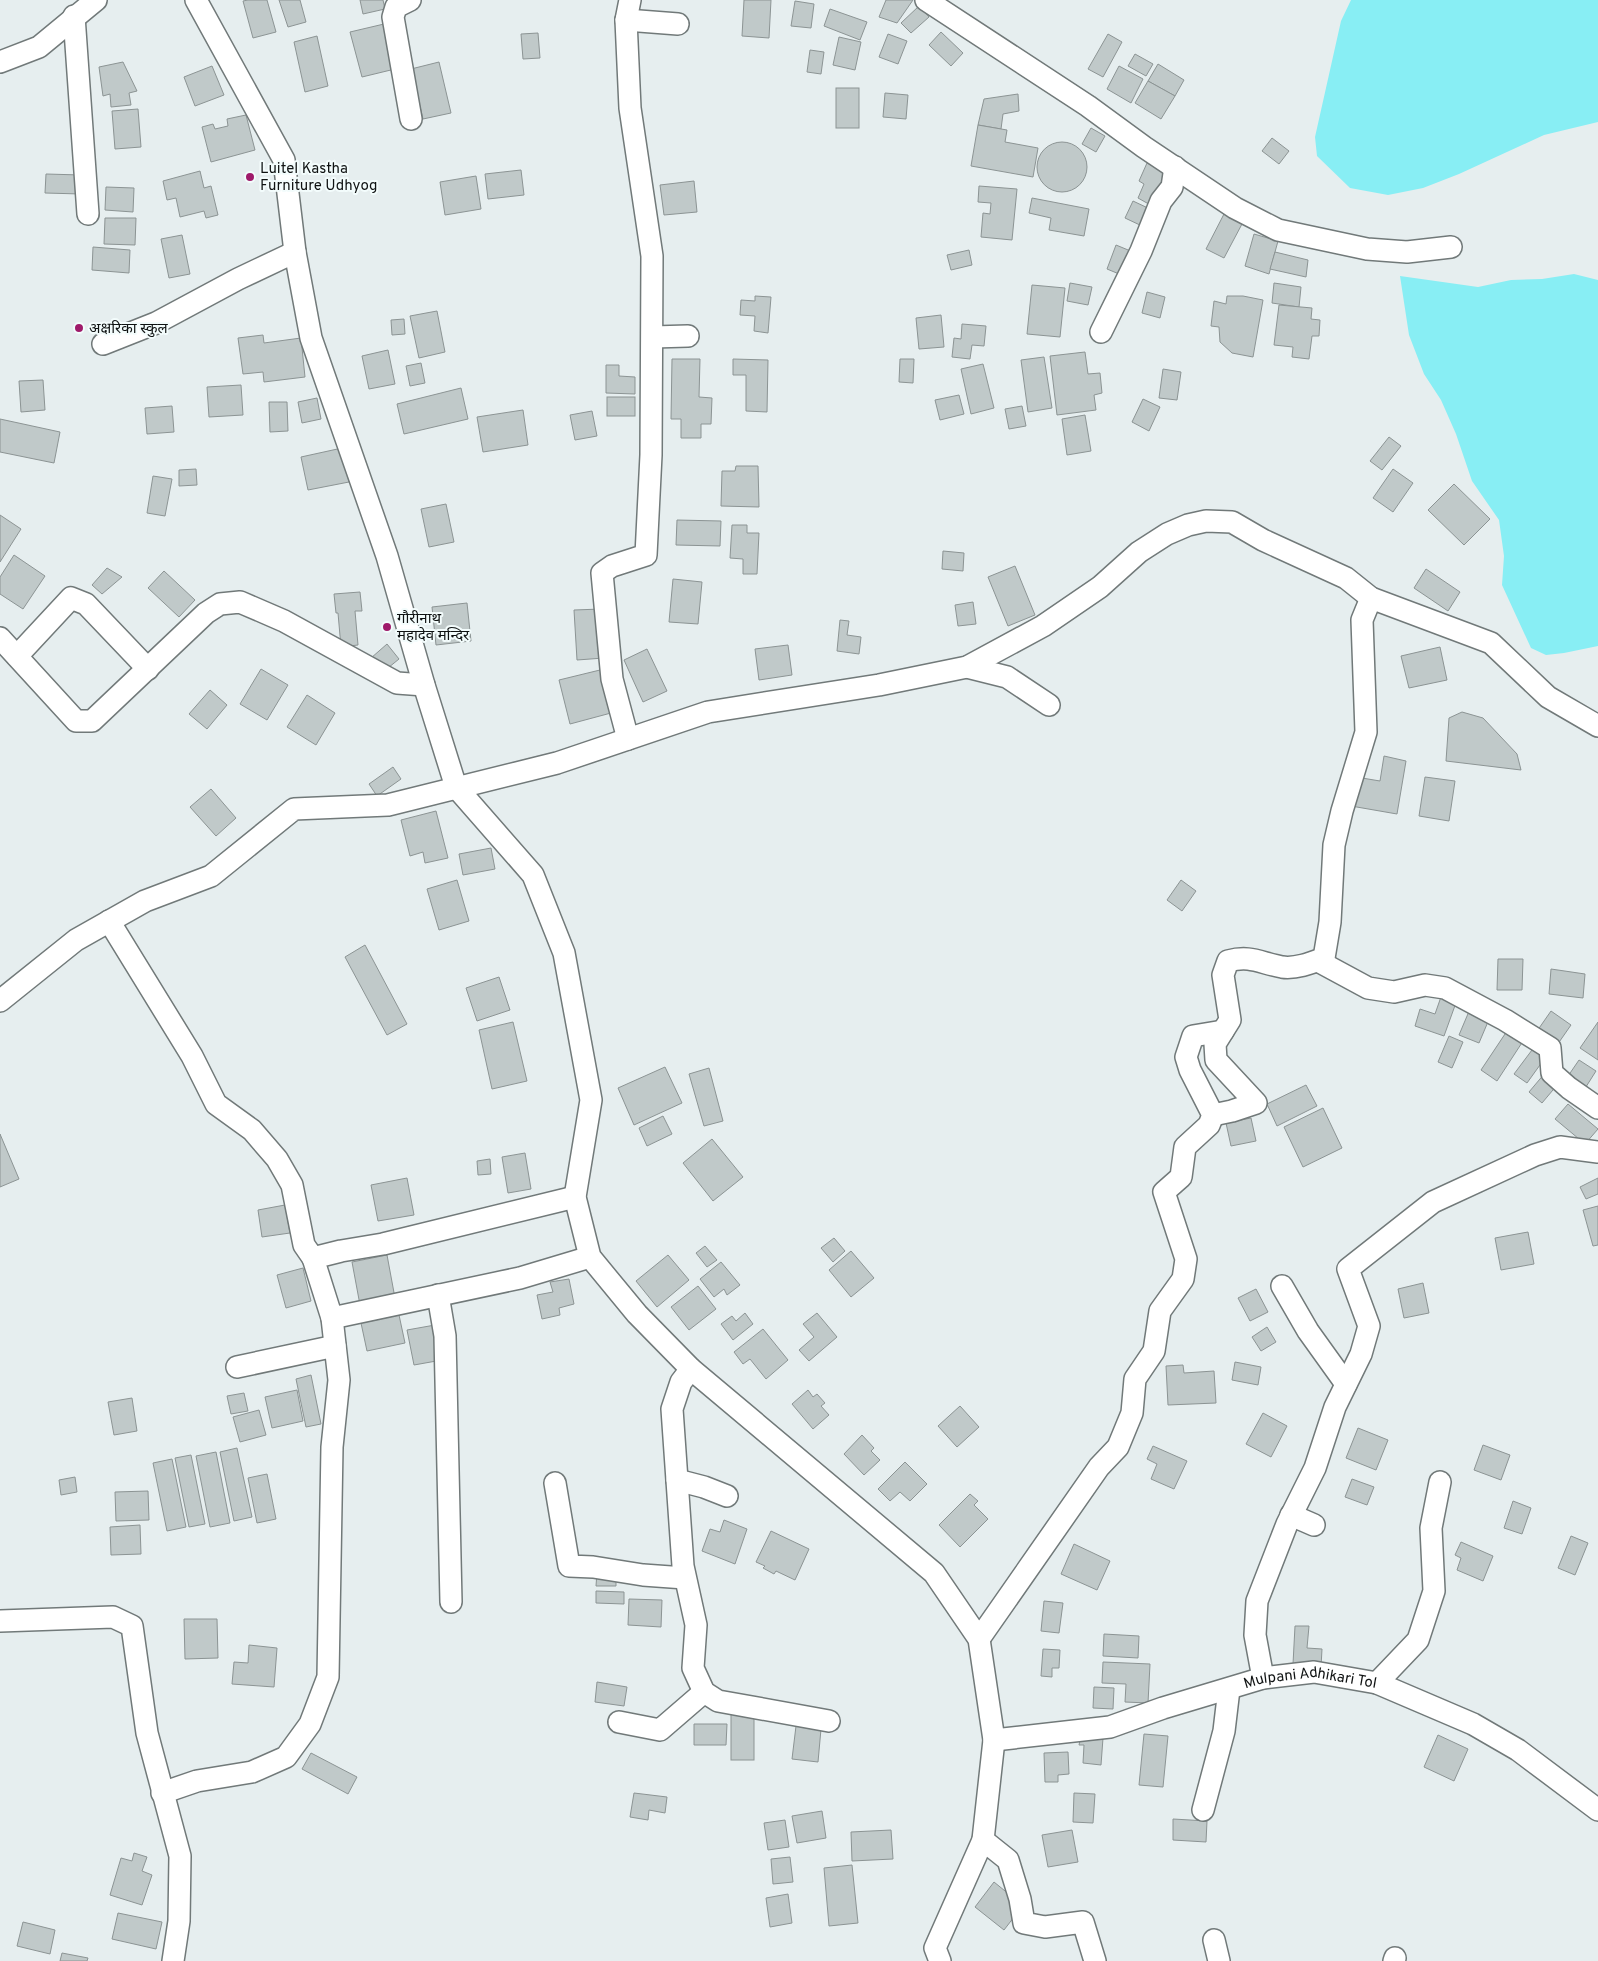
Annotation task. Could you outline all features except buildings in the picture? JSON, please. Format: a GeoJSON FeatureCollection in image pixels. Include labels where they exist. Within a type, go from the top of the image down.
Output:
{"type":"FeatureCollection","features":[{"type":"Feature","properties":{"kind":"street"},"geometry":{"type":"LineString","coordinates":[[0,62],[38,47],[96,0]]}},
{"type":"Feature","properties":{"kind":"street"},"geometry":{"type":"LineString","coordinates":[[196,0],[284,160],[295,252],[311,338],[387,556],[456,787],[532,875],[564,953],[592,1100],[575,1197],[590,1258],[637,1314],[691,1369],[934,1573],[979,1639],[994,1740],[982,1840],[935,1948],[940,1961]]}},
{"type":"Feature","properties":{"kind":"street"},"geometry":{"type":"LineString","coordinates":[[410,0],[396,7],[393,17],[411,119]]}},
{"type":"Feature","properties":{"kind":"street"},"geometry":{"type":"LineString","coordinates":[[926,0],[1088,106],[1144,147],[1235,208],[1278,230],[1366,249],[1407,252],[1451,247]]}},
{"type":"Feature","properties":{"kind":"street"},"geometry":{"type":"LineString","coordinates":[[628,739],[612,679],[602,573],[612,566],[646,555],[651,456],[652,256],[630,108],[628,10],[678,24]]}},
{"type":"Feature","properties":{"kind":"street"},"geometry":{"type":"LineString","coordinates":[[74,16],[88,214]]}},
{"type":"Feature","properties":{"kind":"street"},"geometry":{"type":"LineString","coordinates":[[1101,332],[1141,251],[1161,201],[1172,187],[1176,167]]}},
{"type":"Feature","properties":{"kind":"street"},"geometry":{"type":"LineString","coordinates":[[103,344],[156,323],[238,279],[295,252]]}},
{"type":"Feature","properties":{"kind":"street"},"geometry":{"type":"LineString","coordinates":[[653,337],[688,336]]}},
{"type":"Feature","properties":{"kind":"street"},"geometry":{"type":"LineString","coordinates":[[0,1002],[76,940],[144,901],[211,876],[294,809],[388,805],[557,762],[708,712],[879,685],[967,667],[1043,626],[1100,587],[1140,552],[1167,534],[1188,525],[1206,521],[1232,522],[1263,540],[1346,578],[1371,598],[1491,643],[1548,697],[1598,726]]}},
{"type":"Feature","properties":{"kind":"street"},"geometry":{"type":"LineString","coordinates":[[18,656],[71,598],[86,604],[148,669]]}},
{"type":"Feature","properties":{"kind":"street"},"geometry":{"type":"LineString","coordinates":[[1213,1115],[1256,1103],[1216,1060],[1215,1044],[1230,1020],[1223,975],[1228,961],[1242,958],[1284,967],[1308,964],[1324,958],[1330,922],[1334,845],[1342,811],[1366,732],[1362,620],[1371,598]]}},
{"type":"Feature","properties":{"kind":"street"},"geometry":{"type":"LineString","coordinates":[[0,638],[76,722],[92,722],[206,613],[220,604],[240,602],[284,621],[397,683],[424,685]]}},
{"type":"Feature","properties":{"kind":"street"},"geometry":{"type":"LineString","coordinates":[[967,667],[1007,677],[1049,705]]}},
{"type":"Feature","properties":{"kind":"street"},"geometry":{"type":"LineString","coordinates":[[109,921],[192,1056],[216,1104],[252,1130],[277,1159],[292,1185],[304,1245],[313,1258],[332,1318],[338,1380],[332,1447],[328,1677],[310,1724],[286,1757],[252,1772],[197,1781],[162,1793]]}},
{"type":"Feature","properties":{"kind":"street"},"geometry":{"type":"LineString","coordinates":[[1318,961],[1368,988],[1394,992],[1425,985],[1445,988],[1506,1020],[1550,1048],[1552,1072],[1569,1088],[1598,1108]]}},
{"type":"Feature","properties":{"kind":"street"},"geometry":{"type":"LineString","coordinates":[[979,1639],[1099,1467],[1118,1447],[1132,1413],[1134,1379],[1154,1351],[1160,1312],[1183,1278],[1186,1259],[1164,1192],[1181,1177],[1185,1147],[1210,1125],[1213,1115],[1190,1070],[1186,1057],[1193,1036],[1223,1031]]}},
{"type":"Feature","properties":{"kind":"street"},"geometry":{"type":"LineString","coordinates":[[1263,1678],[1255,1636],[1257,1601],[1291,1514],[1315,1468],[1334,1407],[1361,1354],[1369,1326],[1348,1269],[1433,1202],[1535,1155],[1560,1147],[1598,1152]]}},
{"type":"Feature","properties":{"kind":"street"},"geometry":{"type":"LineString","coordinates":[[313,1258],[383,1244],[575,1197]]}},
{"type":"Feature","properties":{"kind":"street"},"geometry":{"type":"LineString","coordinates":[[332,1318],[520,1278],[590,1258]]}},
{"type":"Feature","properties":{"kind":"street"},"geometry":{"type":"LineString","coordinates":[[1282,1286],[1308,1331],[1346,1384]]}},
{"type":"Feature","properties":{"kind":"street"},"geometry":{"type":"LineString","coordinates":[[438,1295],[445,1336],[451,1602]]}},
{"type":"Feature","properties":{"kind":"street"},"geometry":{"type":"LineString","coordinates":[[237,1367],[335,1346]]}},
{"type":"Feature","properties":{"kind":"street"},"geometry":{"type":"LineString","coordinates":[[691,1369],[681,1382],[672,1409],[683,1566],[696,1625],[693,1668],[704,1692],[718,1700],[829,1721]]}},
{"type":"Feature","properties":{"kind":"street"},"geometry":{"type":"LineString","coordinates":[[677,1480],[704,1487],[727,1496]]}},
{"type":"Feature","properties":{"kind":"street"},"geometry":{"type":"LineString","coordinates":[[1377,1683],[1418,1640],[1434,1591],[1430,1528],[1440,1482]]}},
{"type":"Feature","properties":{"kind":"street"},"geometry":{"type":"LineString","coordinates":[[555,1483],[569,1566],[593,1566],[643,1575],[685,1578]]}},
{"type":"Feature","properties":{"kind":"street"},"geometry":{"type":"LineString","coordinates":[[1291,1514],[1314,1525]]}},
{"type":"Feature","properties":{"kind":"street"},"geometry":{"type":"LineString","coordinates":[[0,1621],[113,1617],[132,1626],[148,1733],[162,1793],[180,1856],[179,1921],[173,1961]]}},
{"type":"Feature","properties":{"kind":"street","name":"Mulpani Adhikari Tol"},"geometry":{"type":"LineString","coordinates":[[994,1740],[1110,1727],[1163,1708],[1263,1678],[1314,1672],[1377,1683],[1473,1724],[1518,1750],[1598,1810]]}},
{"type":"Feature","properties":{"kind":"street"},"geometry":{"type":"LineString","coordinates":[[1203,1810],[1224,1731],[1230,1689]]}},
{"type":"Feature","properties":{"kind":"street"},"geometry":{"type":"LineString","coordinates":[[619,1722],[660,1730],[704,1692]]}},
{"type":"Feature","properties":{"kind":"street"},"geometry":{"type":"LineString","coordinates":[[982,1840],[1008,1860],[1020,1899],[1024,1923],[1044,1927],[1083,1922],[1095,1961]]}},
{"type":"Feature","properties":{"kind":"street"},"geometry":{"type":"LineString","coordinates":[[1214,1940],[1219,1961]]}},
{"type":"Feature","properties":{"kind":"shaded area"},"geometry":{"type":"Polygon","coordinates":[[[1351,0],[1598,0],[1598,122],[1544,135],[1459,174],[1423,188],[1388,195],[1350,188],[1317,156],[1315,137],[1341,21],[1351,0]]]}},
{"type":"Feature","properties":{"kind":"shaded area"},"geometry":{"type":"Polygon","coordinates":[[[1574,274],[1598,280],[1598,646],[1546,655],[1531,648],[1502,585],[1504,556],[1499,520],[1472,481],[1456,434],[1441,400],[1424,374],[1409,335],[1400,276],[1478,287],[1511,280],[1542,279],[1574,274]]]}},
{"type":"Feature","properties":{"kind":"place","name":"Luitel Kastha Furniture Udhyog"},"geometry":{"type":"Point","coordinates":[250,177]}},
{"type":"Feature","properties":{"kind":"place","name":"अक्षरिका स्कुल"},"geometry":{"type":"Point","coordinates":[79,328]}},
{"type":"Feature","properties":{"kind":"place","name":"गौरीनाथ महादेव मन्दिर"},"geometry":{"type":"Point","coordinates":[387,627]}}]}
